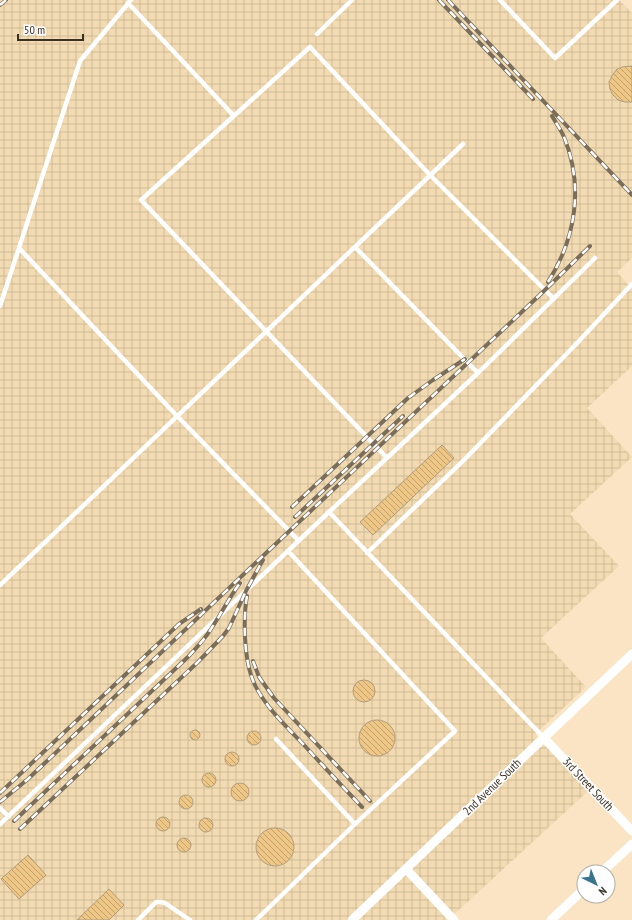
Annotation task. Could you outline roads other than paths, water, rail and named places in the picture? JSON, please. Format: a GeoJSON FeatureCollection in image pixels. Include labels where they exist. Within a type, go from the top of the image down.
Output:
{"type":"FeatureCollection","features":[{"type":"Feature","properties":{"kind":"street","name":"2nd Avenue South"},"geometry":{"type":"LineString","coordinates":[[352,920],[632,654]]}},
{"type":"Feature","properties":{"kind":"street","name":"3rd Street South"},"geometry":{"type":"LineString","coordinates":[[544,737],[632,831]]}},
{"type":"Feature","properties":{"kind":"street"},"geometry":{"type":"LineString","coordinates":[[611,864],[632,844]]}},
{"type":"Feature","properties":{"kind":"street"},"geometry":{"type":"LineString","coordinates":[[406,869],[454,920]]}},
{"type":"Feature","properties":{"kind":"street"},"geometry":{"type":"LineString","coordinates":[[551,920],[576,897]]}},
{"type":"Feature","properties":{"kind":"lane"},"geometry":{"type":"LineString","coordinates":[[317,34],[352,0]]}},
{"type":"Feature","properties":{"kind":"lane"},"geometry":{"type":"LineString","coordinates":[[500,0],[555,58],[617,0]]}},
{"type":"Feature","properties":{"kind":"lane"},"geometry":{"type":"LineString","coordinates":[[0,306],[80,61],[129,2],[234,116]]}},
{"type":"Feature","properties":{"kind":"lane"},"geometry":{"type":"LineString","coordinates":[[387,458],[142,200],[310,47],[430,175],[554,299]]}},
{"type":"Feature","properties":{"kind":"lane"},"geometry":{"type":"LineString","coordinates":[[0,585],[463,144]]}},
{"type":"Feature","properties":{"kind":"lane"},"geometry":{"type":"LineString","coordinates":[[355,247],[478,373]]}},
{"type":"Feature","properties":{"kind":"lane"},"geometry":{"type":"LineString","coordinates":[[19,248],[177,416],[299,541]]}},
{"type":"Feature","properties":{"kind":"lane"},"geometry":{"type":"LineString","coordinates":[[0,824],[478,373],[595,258]]}},
{"type":"Feature","properties":{"kind":"lane"},"geometry":{"type":"LineString","coordinates":[[368,553],[464,460],[632,284]]}},
{"type":"Feature","properties":{"kind":"lane"},"geometry":{"type":"LineString","coordinates":[[329,512],[544,737]]}},
{"type":"Feature","properties":{"kind":"lane"},"geometry":{"type":"LineString","coordinates":[[256,920],[355,824],[455,731],[288,551]]}},
{"type":"Feature","properties":{"kind":"lane"},"geometry":{"type":"LineString","coordinates":[[276,739],[355,824]]}},
{"type":"Feature","properties":{"kind":"lane"},"geometry":{"type":"LineString","coordinates":[[0,808],[8,816]]}},
{"type":"Feature","properties":{"kind":"lane"},"geometry":{"type":"LineString","coordinates":[[138,920],[156,902],[165,903],[190,920]]}},
{"type":"Feature","properties":{"kind":"railway"},"geometry":{"type":"LineString","coordinates":[[0,5],[6,0]]}},
{"type":"Feature","properties":{"kind":"railway"},"geometry":{"type":"LineString","coordinates":[[439,0],[533,99]]}},
{"type":"Feature","properties":{"kind":"railway"},"geometry":{"type":"LineString","coordinates":[[448,0],[632,195]]}},
{"type":"Feature","properties":{"kind":"railway"},"geometry":{"type":"LineString","coordinates":[[548,282],[558,265],[571,230],[575,193],[574,174],[570,155],[564,137],[552,116]]}},
{"type":"Feature","properties":{"kind":"railway"},"geometry":{"type":"LineString","coordinates":[[0,802],[28,779],[590,246]]}},
{"type":"Feature","properties":{"kind":"railway"},"geometry":{"type":"LineString","coordinates":[[292,507],[408,398],[465,359]]}},
{"type":"Feature","properties":{"kind":"railway"},"geometry":{"type":"LineString","coordinates":[[295,517],[403,416]]}},
{"type":"Feature","properties":{"kind":"railway"},"geometry":{"type":"LineString","coordinates":[[20,829],[198,662],[223,636],[229,628],[246,591],[263,560]]}},
{"type":"Feature","properties":{"kind":"railway"},"geometry":{"type":"LineString","coordinates":[[14,821],[189,656],[209,633],[240,583]]}},
{"type":"Feature","properties":{"kind":"railway"},"geometry":{"type":"LineString","coordinates":[[247,596],[245,626],[246,649],[249,669],[256,687],[275,714],[362,807]]}},
{"type":"Feature","properties":{"kind":"railway"},"geometry":{"type":"LineString","coordinates":[[0,793],[179,624],[201,609]]}},
{"type":"Feature","properties":{"kind":"railway"},"geometry":{"type":"LineString","coordinates":[[253,661],[259,677],[274,698],[370,801]]}}]}
